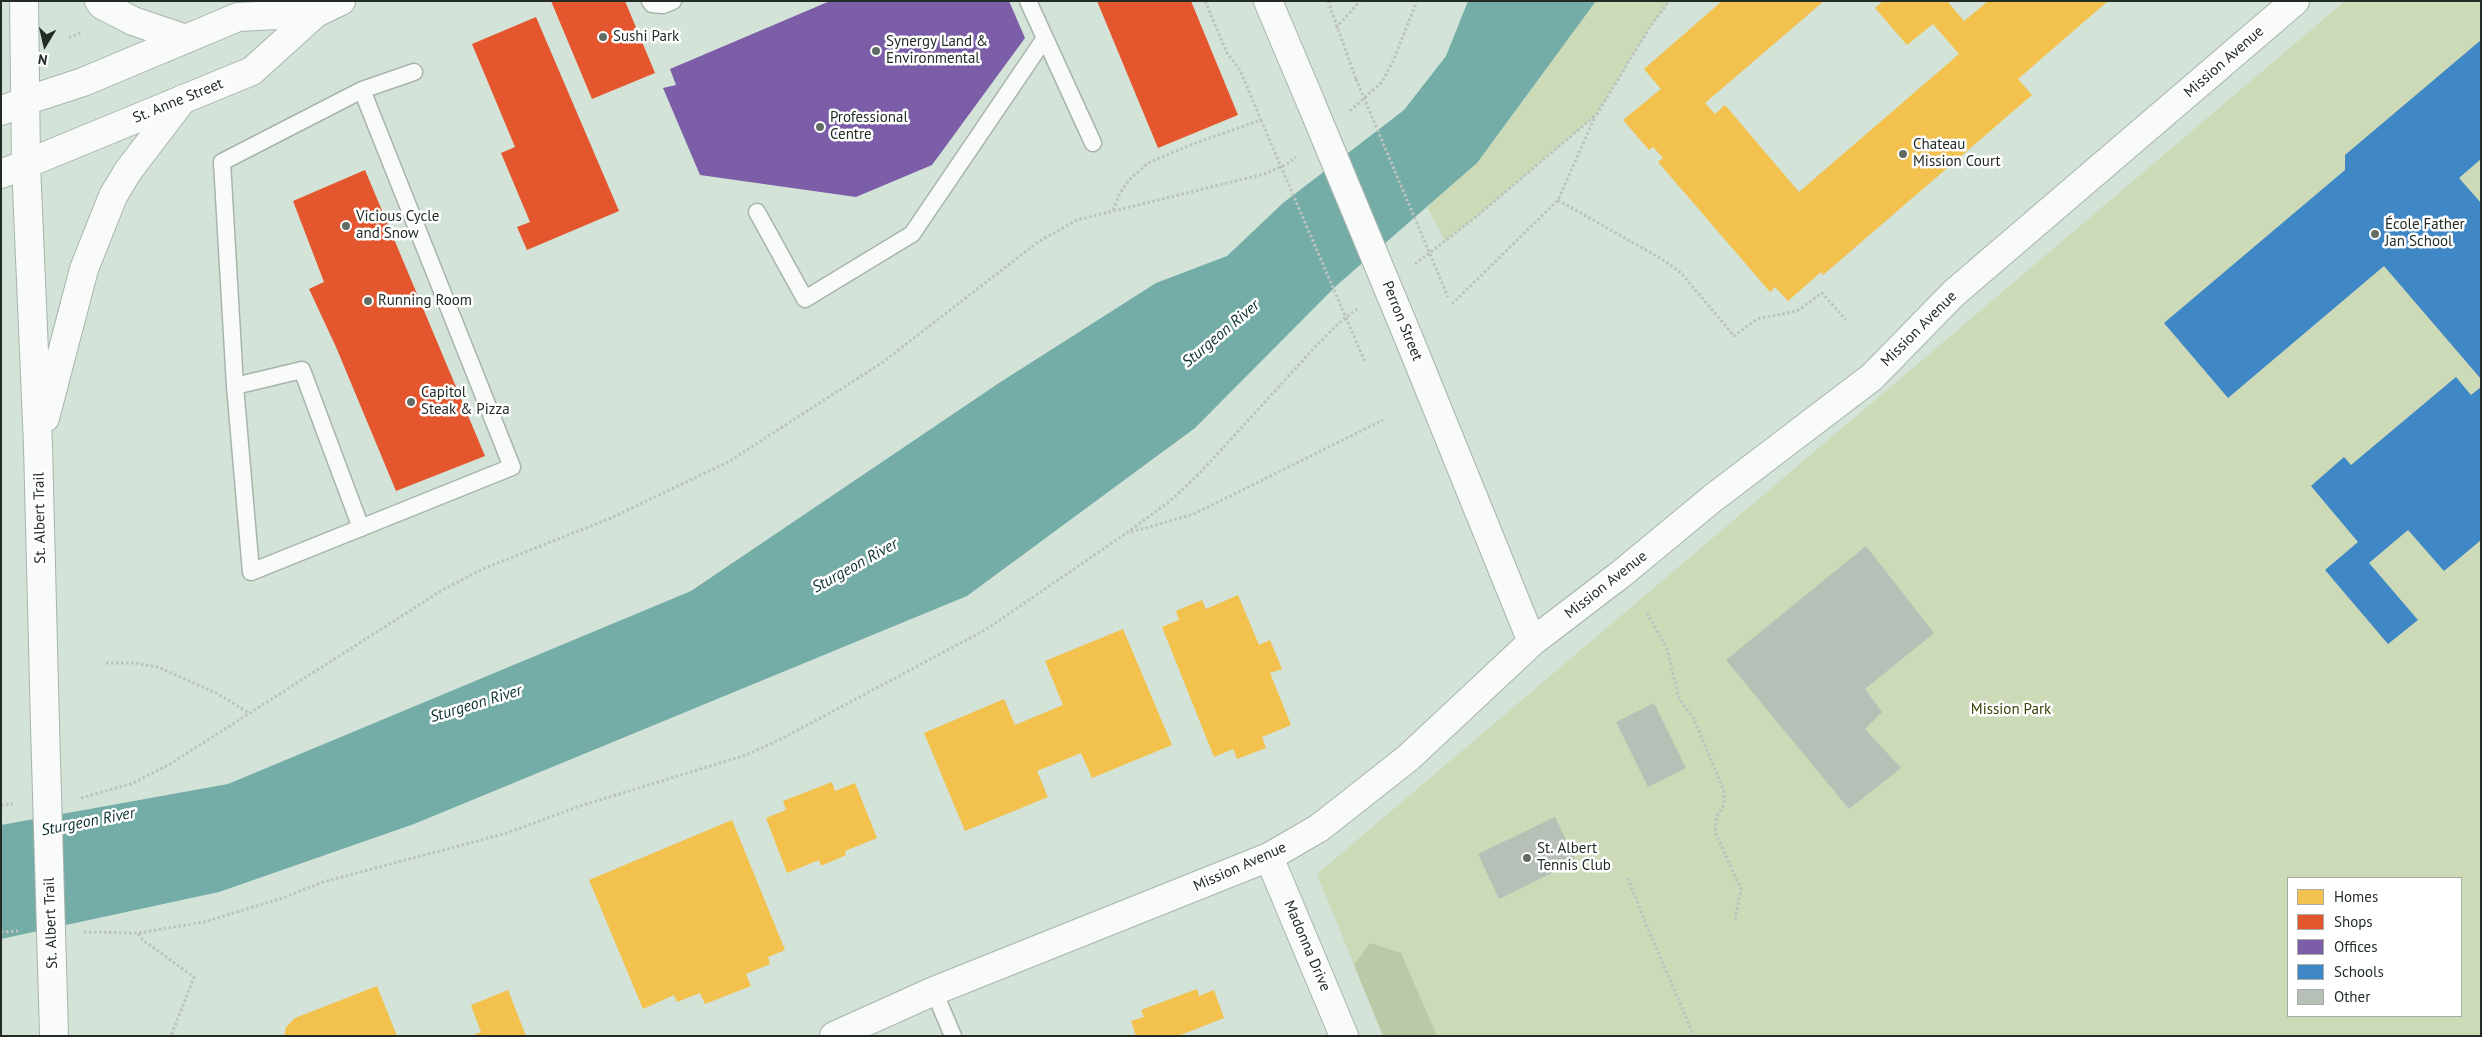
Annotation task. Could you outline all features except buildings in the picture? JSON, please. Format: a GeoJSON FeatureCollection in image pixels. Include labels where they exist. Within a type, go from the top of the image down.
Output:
{"type":"FeatureCollection","features":[{"type":"Feature","properties":{"kind":"street","name":"St. Albert Trail"},"geometry":{"type":"LineString","coordinates":[[24,1],[13,106],[13,169],[38,446],[54,1036]]}},
{"type":"Feature","properties":{"kind":"street"},"geometry":{"type":"LineString","coordinates":[[99,1],[102,5],[133,21],[186,40]]}},
{"type":"Feature","properties":{"kind":"street","name":"St. Anne Street"},"geometry":{"type":"LineString","coordinates":[[13,169],[252,71],[316,13],[341,1]]}},
{"type":"Feature","properties":{"kind":"street","name":"Perron Street"},"geometry":{"type":"LineString","coordinates":[[1268,1],[1407,334],[1532,642]]}},
{"type":"Feature","properties":{"kind":"street","name":"Mission Avenue"},"geometry":{"type":"LineString","coordinates":[[834,1036],[934,991],[1269,858],[1320,828],[1408,758],[1532,642],[1622,574],[1713,498],[1872,377],[1954,293],[2295,1]]}},
{"type":"Feature","properties":{"kind":"street","name":"St. Anne Street"},"geometry":{"type":"LineString","coordinates":[[13,106],[83,82],[238,17],[316,13]]}},
{"type":"Feature","properties":{"kind":"street"},"geometry":{"type":"LineString","coordinates":[[38,446],[84,269],[113,196],[128,171],[183,99]]}},
{"type":"Feature","properties":{"kind":"street","name":"Madonna Drive"},"geometry":{"type":"LineString","coordinates":[[1269,858],[1344,1036]]}},
{"type":"Feature","properties":{"kind":"lane"},"geometry":{"type":"LineString","coordinates":[[650,1],[652,4],[663,5],[673,1]]}},
{"type":"Feature","properties":{"kind":"lane"},"geometry":{"type":"LineString","coordinates":[[1028,1],[1093,143]]}},
{"type":"Feature","properties":{"kind":"lane"},"geometry":{"type":"LineString","coordinates":[[757,212],[805,299],[912,234],[1044,38]]}},
{"type":"Feature","properties":{"kind":"lane"},"geometry":{"type":"LineString","coordinates":[[362,90],[512,467],[251,572],[236,386],[222,162],[362,90],[414,72]]}},
{"type":"Feature","properties":{"kind":"lane"},"geometry":{"type":"LineString","coordinates":[[236,386],[302,370],[362,528]]}},
{"type":"Feature","properties":{"kind":"lane"},"geometry":{"type":"LineString","coordinates":[[934,991],[953,1036]]}},
{"type":"Feature","properties":{"kind":"path"},"geometry":{"type":"LineString","coordinates":[[1205,1],[1227,53],[1240,70],[1365,362]]}},
{"type":"Feature","properties":{"kind":"path"},"geometry":{"type":"LineString","coordinates":[[1328,1],[1336,28],[1356,79],[1448,297]]}},
{"type":"Feature","properties":{"kind":"path"},"geometry":{"type":"LineString","coordinates":[[1336,28],[1360,1]]}},
{"type":"Feature","properties":{"kind":"path"},"geometry":{"type":"LineString","coordinates":[[1347,114],[1382,82],[1393,61],[1418,1]]}},
{"type":"Feature","properties":{"kind":"path"},"geometry":{"type":"LineString","coordinates":[[1452,304],[1558,200],[1597,114],[1650,27],[1669,1]]}},
{"type":"Feature","properties":{"kind":"path"},"geometry":{"type":"LineString","coordinates":[[69,38],[85,30],[84,39]]}},
{"type":"Feature","properties":{"kind":"path"},"geometry":{"type":"LineString","coordinates":[[1407,270],[1476,217],[1597,114]]}},
{"type":"Feature","properties":{"kind":"path"},"geometry":{"type":"LineString","coordinates":[[1113,211],[1120,193],[1129,180],[1148,163],[1193,144],[1261,120]]}},
{"type":"Feature","properties":{"kind":"path"},"geometry":{"type":"LineString","coordinates":[[78,799],[130,784],[170,764],[452,585],[485,568],[647,502],[728,462],[883,362],[1038,242],[1077,220],[1264,174],[1287,164],[1302,152]]}},
{"type":"Feature","properties":{"kind":"path"},"geometry":{"type":"LineString","coordinates":[[1558,200],[1664,261],[1681,273],[1734,336],[1757,319],[1797,311],[1822,293],[1846,320]]}},
{"type":"Feature","properties":{"kind":"path"},"geometry":{"type":"LineString","coordinates":[[80,932],[138,933],[204,922],[231,912],[280,899],[332,880],[507,833],[577,807],[746,755],[779,740],[985,630],[1170,501],[1199,474],[1338,323],[1361,306]]}},
{"type":"Feature","properties":{"kind":"path"},"geometry":{"type":"LineString","coordinates":[[1128,532],[1194,514],[1383,420]]}},
{"type":"Feature","properties":{"kind":"path"},"geometry":{"type":"LineString","coordinates":[[1647,613],[1667,649],[1679,699],[1693,717],[1724,791],[1724,805],[1717,816],[1715,832],[1741,890],[1735,920]]}},
{"type":"Feature","properties":{"kind":"path"},"geometry":{"type":"LineString","coordinates":[[106,663],[134,663],[158,666],[218,694],[248,713]]}},
{"type":"Feature","properties":{"kind":"path"},"geometry":{"type":"LineString","coordinates":[[1,805],[15,804]]}},
{"type":"Feature","properties":{"kind":"path"},"geometry":{"type":"LineString","coordinates":[[1628,878],[1694,1036]]}},
{"type":"Feature","properties":{"kind":"path"},"geometry":{"type":"LineString","coordinates":[[1,932],[22,931]]}},
{"type":"Feature","properties":{"kind":"path"},"geometry":{"type":"LineString","coordinates":[[138,933],[144,941],[194,977],[171,1036]]}},
{"type":"Feature","properties":{"kind":"green space"},"geometry":{"type":"Polygon","coordinates":[[[1596,1],[1669,1],[1650,27],[1597,114],[1445,241],[1427,207],[1477,163],[1596,1]]]}},
{"type":"Feature","properties":{"kind":"green space","name":"Mission Park"},"geometry":{"type":"Polygon","coordinates":[[[2345,1],[2481,1],[2481,1036],[1383,1036],[1317,874],[2345,1]]]}},
{"type":"Feature","properties":{"kind":"green space"},"geometry":{"type":"Polygon","coordinates":[[[1370,943],[1401,953],[1437,1036],[1383,1036],[1354,965],[1370,943]]]}},
{"type":"Feature","properties":{"kind":"water","name":"Sturgeon River"},"geometry":{"type":"Polygon","coordinates":[[[1468,1],[1596,1],[1477,163],[1336,286],[1195,428],[967,596],[414,824],[219,892],[1,939],[1,825],[228,784],[691,591],[999,383],[1156,283],[1227,256],[1283,203],[1404,110],[1446,56],[1468,1]]]}},
{"type":"Feature","properties":{"kind":"place","name":"Sushi Park"},"geometry":{"type":"Point","coordinates":[603,37]}},
{"type":"Feature","properties":{"kind":"place","name":"Synergy Land & Environmental"},"geometry":{"type":"Point","coordinates":[876,51]}},
{"type":"Feature","properties":{"kind":"place","name":"Professional Centre"},"geometry":{"type":"Point","coordinates":[820,127]}},
{"type":"Feature","properties":{"kind":"place","name":"Chateau Mission Court"},"geometry":{"type":"Point","coordinates":[1903,154]}},
{"type":"Feature","properties":{"kind":"place","name":"Vicious Cycle and Snow"},"geometry":{"type":"Point","coordinates":[346,226]}},
{"type":"Feature","properties":{"kind":"place","name":"École Father Jan School"},"geometry":{"type":"Point","coordinates":[2375,234]}},
{"type":"Feature","properties":{"kind":"place","name":"Running Room"},"geometry":{"type":"Point","coordinates":[368,301]}},
{"type":"Feature","properties":{"kind":"place","name":"Capitol Steak & Pizza"},"geometry":{"type":"Point","coordinates":[411,402]}},
{"type":"Feature","properties":{"kind":"place","name":"St. Albert Tennis Club"},"geometry":{"type":"Point","coordinates":[1527,858]}}]}
